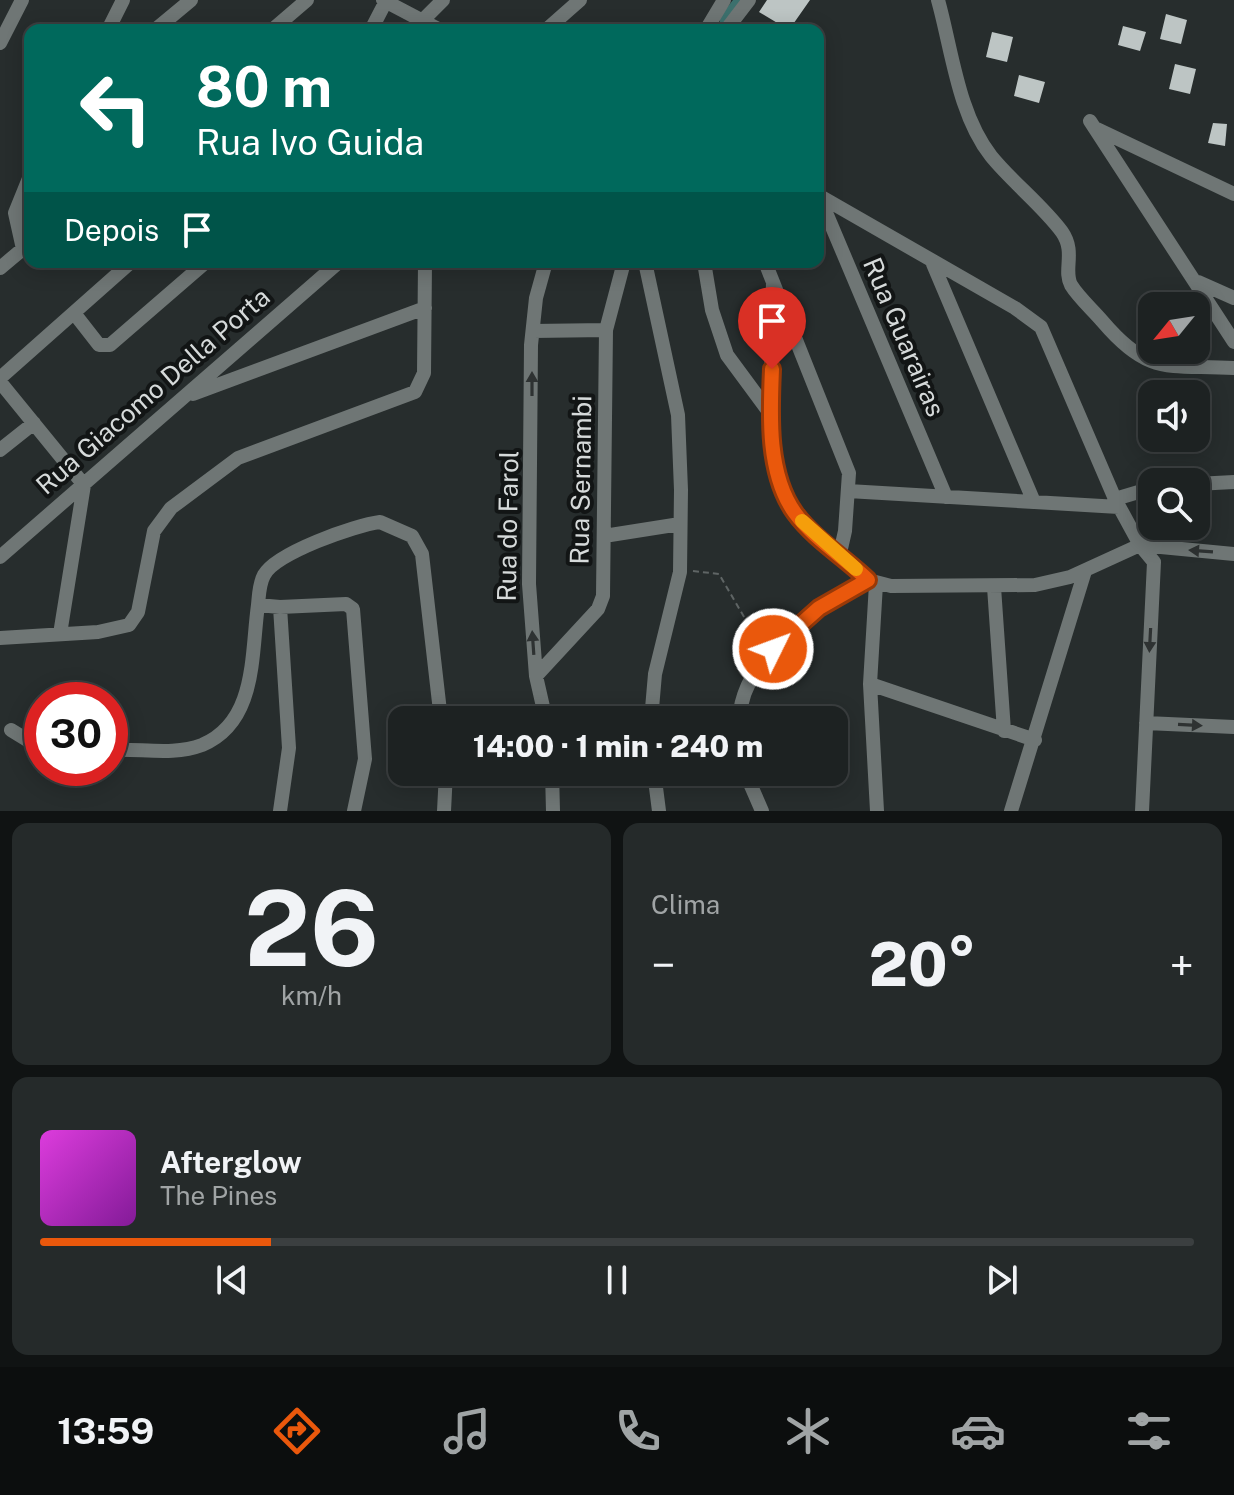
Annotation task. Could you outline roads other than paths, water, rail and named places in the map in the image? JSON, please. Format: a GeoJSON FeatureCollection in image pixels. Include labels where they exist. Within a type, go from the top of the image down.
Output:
{"type":"FeatureCollection","features":[{"type":"Feature","properties":{"kind":"street"},"geometry":{"type":"LineString","coordinates":[[0,43],[22,0]]}},
{"type":"Feature","properties":{"kind":"street"},"geometry":{"type":"LineString","coordinates":[[111,24],[123,0]]}},
{"type":"Feature","properties":{"kind":"street"},"geometry":{"type":"LineString","coordinates":[[162,24],[191,0]]}},
{"type":"Feature","properties":{"kind":"street"},"geometry":{"type":"LineString","coordinates":[[279,24],[307,0]]}},
{"type":"Feature","properties":{"kind":"street"},"geometry":{"type":"LineString","coordinates":[[424,19],[443,0]]}},
{"type":"Feature","properties":{"kind":"street"},"geometry":{"type":"LineString","coordinates":[[553,24],[580,0]]}},
{"type":"Feature","properties":{"kind":"street"},"geometry":{"type":"LineString","coordinates":[[731,24],[749,0]]}},
{"type":"Feature","properties":{"kind":"street"},"geometry":{"type":"LineString","coordinates":[[938,0],[961,91],[981,141],[1062,233],[1071,253],[1069,278],[1074,288],[1115,337],[1144,360],[1181,368],[1234,368]]}},
{"type":"Feature","properties":{"kind":"street"},"geometry":{"type":"LineString","coordinates":[[374,24],[384,1],[431,24]]}},
{"type":"Feature","properties":{"kind":"street"},"geometry":{"type":"LineString","coordinates":[[702,24],[720,6]]}},
{"type":"Feature","properties":{"kind":"street"},"geometry":{"type":"LineString","coordinates":[[710,24],[720,6]]}},
{"type":"Feature","properties":{"kind":"street"},"geometry":{"type":"LineString","coordinates":[[1234,194],[1093,125],[1198,282],[1234,342]]}},
{"type":"Feature","properties":{"kind":"street"},"geometry":{"type":"LineString","coordinates":[[1119,161],[1138,149]]}},
{"type":"Feature","properties":{"kind":"street"},"geometry":{"type":"LineString","coordinates":[[24,185],[7,211],[24,242]]}},
{"type":"Feature","properties":{"kind":"street"},"geometry":{"type":"LineString","coordinates":[[824,198],[933,264],[1015,308],[1041,327],[1117,503],[1140,545],[1154,562]]}},
{"type":"Feature","properties":{"kind":"street","name":"Rua Guarairas"},"geometry":{"type":"LineString","coordinates":[[824,207],[946,497]]}},
{"type":"Feature","properties":{"kind":"street"},"geometry":{"type":"LineString","coordinates":[[0,268],[24,248]]}},
{"type":"Feature","properties":{"kind":"street"},"geometry":{"type":"LineString","coordinates":[[933,264],[1034,502]]}},
{"type":"Feature","properties":{"kind":"street"},"geometry":{"type":"LineString","coordinates":[[60,634],[84,485],[0,380],[124,268]]}},
{"type":"Feature","properties":{"kind":"street"},"geometry":{"type":"LineString","coordinates":[[74,313],[99,345],[110,345],[199,268]]}},
{"type":"Feature","properties":{"kind":"street","name":"Rua Giacomo Della Porta"},"geometry":{"type":"LineString","coordinates":[[0,557],[332,268]]}},
{"type":"Feature","properties":{"kind":"street"},"geometry":{"type":"LineString","coordinates":[[1,641],[129,625],[138,612],[158,522],[220,468],[415,392],[424,373],[425,268]]}},
{"type":"Feature","properties":{"kind":"street","name":"Rua do Farol"},"geometry":{"type":"LineString","coordinates":[[543,706],[536,676],[529,584],[533,331],[536,298],[544,268]]}},
{"type":"Feature","properties":{"kind":"street","name":"Rua Sernambi"},"geometry":{"type":"LineString","coordinates":[[536,676],[601,604],[606,330],[622,268]]}},
{"type":"Feature","properties":{"kind":"street"},"geometry":{"type":"LineString","coordinates":[[646,268],[678,415],[680,524],[680,572],[655,674],[652,706]]}},
{"type":"Feature","properties":{"kind":"street"},"geometry":{"type":"LineString","coordinates":[[705,268],[712,310],[727,355],[773,417]]}},
{"type":"Feature","properties":{"kind":"street"},"geometry":{"type":"LineString","coordinates":[[767,268],[849,473],[840,553]]}},
{"type":"Feature","properties":{"kind":"street"},"geometry":{"type":"LineString","coordinates":[[773,282],[775,462],[788,502],[796,515],[872,582],[870,684],[877,811]]}},
{"type":"Feature","properties":{"kind":"street"},"geometry":{"type":"LineString","coordinates":[[1198,282],[1234,298]]}},
{"type":"Feature","properties":{"kind":"street"},"geometry":{"type":"LineString","coordinates":[[1221,320],[1234,307]]}},
{"type":"Feature","properties":{"kind":"street"},"geometry":{"type":"LineString","coordinates":[[185,397],[425,308]]}},
{"type":"Feature","properties":{"kind":"street"},"geometry":{"type":"LineString","coordinates":[[533,331],[606,330]]}},
{"type":"Feature","properties":{"kind":"street"},"geometry":{"type":"LineString","coordinates":[[0,450],[34,423]]}},
{"type":"Feature","properties":{"kind":"street"},"geometry":{"type":"LineString","coordinates":[[1210,483],[1234,482]]}},
{"type":"Feature","properties":{"kind":"street"},"geometry":{"type":"LineString","coordinates":[[848,491],[1034,502],[1117,503],[1138,494]]}},
{"type":"Feature","properties":{"kind":"street"},"geometry":{"type":"LineString","coordinates":[[128,750],[192,748],[228,729],[239,713],[247,691],[263,577],[283,559],[370,523],[403,529],[418,544],[425,563],[440,706]]}},
{"type":"Feature","properties":{"kind":"street"},"geometry":{"type":"LineString","coordinates":[[604,536],[680,524]]}},
{"type":"Feature","properties":{"kind":"street"},"geometry":{"type":"LineString","coordinates":[[742,706],[745,691],[767,657],[819,608],[872,582],[994,587],[1051,583],[1140,545],[1234,554]]}},
{"type":"Feature","properties":{"kind":"street"},"geometry":{"type":"LineString","coordinates":[[1142,811],[1154,562],[1167,549]]}},
{"type":"Feature","properties":{"kind":"street"},"geometry":{"type":"LineString","coordinates":[[1011,811],[1085,571]]}},
{"type":"Feature","properties":{"kind":"street"},"geometry":{"type":"LineString","coordinates":[[994,587],[1004,731]]}},
{"type":"Feature","properties":{"kind":"street"},"geometry":{"type":"LineString","coordinates":[[258,605],[346,604],[353,609],[365,759],[354,811]]}},
{"type":"Feature","properties":{"kind":"street"},"geometry":{"type":"LineString","coordinates":[[280,607],[289,748],[280,811]]}},
{"type":"Feature","properties":{"kind":"street"},"geometry":{"type":"LineString","coordinates":[[870,684],[1035,740]]}},
{"type":"Feature","properties":{"kind":"street"},"geometry":{"type":"LineString","coordinates":[[1146,723],[1234,727]]}},
{"type":"Feature","properties":{"kind":"street"},"geometry":{"type":"LineString","coordinates":[[11,730],[24,738]]}},
{"type":"Feature","properties":{"kind":"street"},"geometry":{"type":"LineString","coordinates":[[444,811],[449,786]]}},
{"type":"Feature","properties":{"kind":"street"},"geometry":{"type":"LineString","coordinates":[[552,786],[553,811]]}},
{"type":"Feature","properties":{"kind":"street"},"geometry":{"type":"LineString","coordinates":[[656,786],[659,811]]}},
{"type":"Feature","properties":{"kind":"street"},"geometry":{"type":"LineString","coordinates":[[751,786],[762,811]]}},
{"type":"Feature","properties":{"kind":"waterway"},"geometry":{"type":"LineString","coordinates":[[725,19],[740,0]]}},
{"type":"Feature","properties":{"kind":"waterway"},"geometry":{"type":"LineString","coordinates":[[719,24],[725,19]]}}]}
